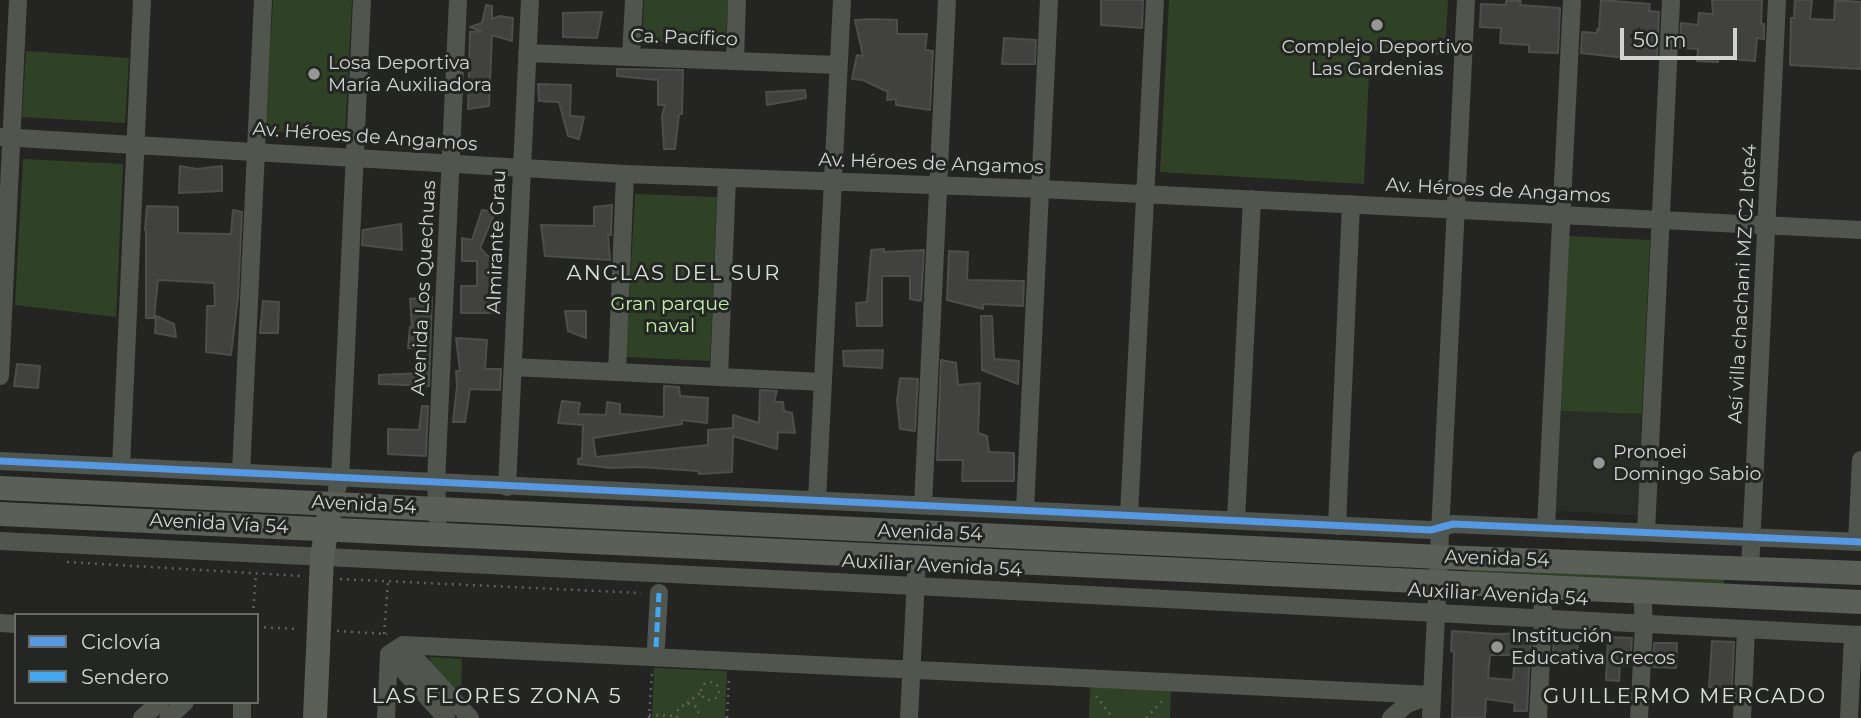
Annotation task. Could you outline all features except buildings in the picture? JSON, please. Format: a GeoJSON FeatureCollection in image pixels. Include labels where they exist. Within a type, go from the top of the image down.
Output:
{"type":"FeatureCollection","features":[{"type":"Feature","properties":{"kind":"main road","name":"Avenida 54"},"geometry":{"type":"LineString","coordinates":[[0,488],[1440,557],[1861,573]]}},
{"type":"Feature","properties":{"kind":"main road"},"geometry":{"type":"LineString","coordinates":[[315,718],[322,571],[331,504]]}},
{"type":"Feature","properties":{"kind":"main road","name":"Avenida Vía 54"},"geometry":{"type":"LineString","coordinates":[[0,514],[437,536]]}},
{"type":"Feature","properties":{"kind":"main road","name":"Avenida 54"},"geometry":{"type":"LineString","coordinates":[[437,536],[1861,602]]}},
{"type":"Feature","properties":{"kind":"street"},"geometry":{"type":"LineString","coordinates":[[0,376],[6,138],[18,0]]}},
{"type":"Feature","properties":{"kind":"street"},"geometry":{"type":"LineString","coordinates":[[121,467],[142,0]]}},
{"type":"Feature","properties":{"kind":"street"},"geometry":{"type":"LineString","coordinates":[[240,473],[262,0]]}},
{"type":"Feature","properties":{"kind":"street"},"geometry":{"type":"LineString","coordinates":[[331,504],[340,479],[362,0]]}},
{"type":"Feature","properties":{"kind":"street","name":"Avenida Los Quechuas"},"geometry":{"type":"LineString","coordinates":[[437,536],[439,509],[435,498],[458,0]]}},
{"type":"Feature","properties":{"kind":"street","name":"Almirante Grau"},"geometry":{"type":"LineString","coordinates":[[507,487],[530,0]]}},
{"type":"Feature","properties":{"kind":"street"},"geometry":{"type":"LineString","coordinates":[[631,57],[634,0]]}},
{"type":"Feature","properties":{"kind":"street"},"geometry":{"type":"LineString","coordinates":[[735,61],[737,0]]}},
{"type":"Feature","properties":{"kind":"street"},"geometry":{"type":"LineString","coordinates":[[817,500],[842,0]]}},
{"type":"Feature","properties":{"kind":"street"},"geometry":{"type":"LineString","coordinates":[[923,505],[947,0]]}},
{"type":"Feature","properties":{"kind":"street"},"geometry":{"type":"LineString","coordinates":[[1025,510],[1049,0]]}},
{"type":"Feature","properties":{"kind":"street"},"geometry":{"type":"LineString","coordinates":[[1129,514],[1155,0]]}},
{"type":"Feature","properties":{"kind":"street"},"geometry":{"type":"LineString","coordinates":[[1417,718],[1432,706],[1466,0]]}},
{"type":"Feature","properties":{"kind":"street"},"geometry":{"type":"LineString","coordinates":[[1546,528],[1572,0]]}},
{"type":"Feature","properties":{"kind":"street"},"geometry":{"type":"LineString","coordinates":[[1647,532],[1671,0]]}},
{"type":"Feature","properties":{"kind":"street","name":"Así villa chachani MZ C2 lote4"},"geometry":{"type":"LineString","coordinates":[[1750,569],[1777,0]]}},
{"type":"Feature","properties":{"kind":"street","name":"Ca. Pacífico"},"geometry":{"type":"LineString","coordinates":[[527,53],[838,65]]}},
{"type":"Feature","properties":{"kind":"street","name":"Av. Héroes de Angamos"},"geometry":{"type":"LineString","coordinates":[[6,138],[521,169],[1041,189],[1861,230]]}},
{"type":"Feature","properties":{"kind":"street"},"geometry":{"type":"LineString","coordinates":[[617,372],[625,174]]}},
{"type":"Feature","properties":{"kind":"street"},"geometry":{"type":"LineString","coordinates":[[719,376],[727,178]]}},
{"type":"Feature","properties":{"kind":"street"},"geometry":{"type":"LineString","coordinates":[[1237,520],[1252,199]]}},
{"type":"Feature","properties":{"kind":"street"},"geometry":{"type":"LineString","coordinates":[[1337,526],[1351,204]]}},
{"type":"Feature","properties":{"kind":"street"},"geometry":{"type":"LineString","coordinates":[[513,367],[822,382]]}},
{"type":"Feature","properties":{"kind":"street"},"geometry":{"type":"LineString","coordinates":[[0,461],[1337,526],[1431,530],[1453,524],[1859,542],[1861,460]]}},
{"type":"Feature","properties":{"kind":"street","name":"Auxiliar Avenida 54"},"geometry":{"type":"LineString","coordinates":[[0,541],[322,571],[916,586],[1857,635]]}},
{"type":"Feature","properties":{"kind":"street"},"geometry":{"type":"LineString","coordinates":[[909,718],[917,558]]}},
{"type":"Feature","properties":{"kind":"street"},"geometry":{"type":"LineString","coordinates":[[1538,718],[1542,586]]}},
{"type":"Feature","properties":{"kind":"street"},"geometry":{"type":"LineString","coordinates":[[1639,718],[1644,624],[1642,591]]}},
{"type":"Feature","properties":{"kind":"street"},"geometry":{"type":"LineString","coordinates":[[656,647],[659,593]]}},
{"type":"Feature","properties":{"kind":"street"},"geometry":{"type":"LineString","coordinates":[[1742,718],[1746,630]]}},
{"type":"Feature","properties":{"kind":"street"},"geometry":{"type":"LineString","coordinates":[[1849,718],[1857,635]]}},
{"type":"Feature","properties":{"kind":"street"},"geometry":{"type":"LineString","coordinates":[[396,649],[911,668],[1432,706]]}},
{"type":"Feature","properties":{"kind":"street"},"geometry":{"type":"LineString","coordinates":[[386,718],[396,649]]}},
{"type":"Feature","properties":{"kind":"street"},"geometry":{"type":"LineString","coordinates":[[396,649],[446,718]]}},
{"type":"Feature","properties":{"kind":"street"},"geometry":{"type":"LineString","coordinates":[[396,649],[470,718]]}},
{"type":"Feature","properties":{"kind":"street"},"geometry":{"type":"LineString","coordinates":[[142,718],[158,704]]}},
{"type":"Feature","properties":{"kind":"street"},"geometry":{"type":"LineString","coordinates":[[168,718],[183,704]]}},
{"type":"Feature","properties":{"kind":"street"},"geometry":{"type":"LineString","coordinates":[[1391,718],[1407,704],[1432,706]]}},
{"type":"Feature","properties":{"kind":"path"},"geometry":{"type":"LineString","coordinates":[[67,562],[256,573],[322,571],[388,582],[659,593]]}},
{"type":"Feature","properties":{"kind":"path"},"geometry":{"type":"LineString","coordinates":[[253,613],[256,573]]}},
{"type":"Feature","properties":{"kind":"path"},"geometry":{"type":"LineString","coordinates":[[384,634],[388,582]]}},
{"type":"Feature","properties":{"kind":"path"},"geometry":{"type":"LineString","coordinates":[[652,666],[649,716],[676,717],[680,706],[700,693],[701,687],[707,681],[716,684],[719,689],[718,695],[710,700],[700,693]]}},
{"type":"Feature","properties":{"kind":"path"},"geometry":{"type":"LineString","coordinates":[[727,718],[730,669]]}},
{"type":"Feature","properties":{"kind":"path"},"geometry":{"type":"LineString","coordinates":[[1094,693],[1113,718]]}},
{"type":"Feature","properties":{"kind":"path"},"geometry":{"type":"LineString","coordinates":[[1146,718],[1163,699]]}},
{"type":"Feature","properties":{"kind":"path"},"geometry":{"type":"LineString","coordinates":[[687,703],[697,707],[700,718],[706,718]]}},
{"type":"Feature","properties":{"kind":"shaded area","name":"Pronoei Domingo Sabio"},"geometry":{"type":"Polygon","coordinates":[[[1561,411],[1642,414],[1638,515],[1556,511],[1561,411]]]}},
{"type":"Feature","properties":{"kind":"green space"},"geometry":{"type":"Polygon","coordinates":[[[273,0],[352,0],[345,136],[265,131],[273,0]]]}},
{"type":"Feature","properties":{"kind":"green space"},"geometry":{"type":"Polygon","coordinates":[[[644,0],[728,0],[726,44],[642,41],[644,0]]]}},
{"type":"Feature","properties":{"kind":"green space"},"geometry":{"type":"Polygon","coordinates":[[[1169,0],[1448,0],[1445,55],[1370,51],[1364,184],[1160,172],[1169,0]]]}},
{"type":"Feature","properties":{"kind":"green space"},"geometry":{"type":"Polygon","coordinates":[[[26,51],[129,58],[125,123],[22,117],[26,51]]]}},
{"type":"Feature","properties":{"kind":"green space"},"geometry":{"type":"Polygon","coordinates":[[[23,159],[123,164],[116,317],[15,305],[23,159]]]}},
{"type":"Feature","properties":{"kind":"green space","name":"Gran parque naval"},"geometry":{"type":"Polygon","coordinates":[[[635,194],[717,197],[710,361],[626,357],[635,194]]]}},
{"type":"Feature","properties":{"kind":"green space"},"geometry":{"type":"Polygon","coordinates":[[[1568,236],[1650,240],[1642,414],[1561,411],[1568,236]]]}},
{"type":"Feature","properties":{"kind":"green space"},"geometry":{"type":"Polygon","coordinates":[[[1468,565],[1724,576],[1724,586],[1468,575],[1468,565]]]}},
{"type":"Feature","properties":{"kind":"green space"},"geometry":{"type":"Polygon","coordinates":[[[429,657],[462,659],[461,695],[431,664],[429,657]]]}},
{"type":"Feature","properties":{"kind":"green space"},"geometry":{"type":"Polygon","coordinates":[[[654,668],[727,671],[725,718],[652,718],[654,668]]]}},
{"type":"Feature","properties":{"kind":"green space"},"geometry":{"type":"Polygon","coordinates":[[[1090,687],[1171,691],[1170,718],[1089,718],[1090,687]]]}},
{"type":"Feature","properties":{"kind":"marked path"},"geometry":{"type":"LineString","coordinates":[[656,647],[659,593]]}},
{"type":"Feature","properties":{"kind":"cycle path"},"geometry":{"type":"LineString","coordinates":[[0,461],[1431,530],[1453,524],[1861,542]]}},
{"type":"Feature","properties":{"kind":"place","name":"Complejo Deportivo Las Gardenias"},"geometry":{"type":"Point","coordinates":[1377,25]}},
{"type":"Feature","properties":{"kind":"place","name":"Losa Deportiva María Auxiliadora"},"geometry":{"type":"Point","coordinates":[314,74]}},
{"type":"Feature","properties":{"kind":"place","name":"Pronoei Domingo Sabio"},"geometry":{"type":"Point","coordinates":[1599,463]}},
{"type":"Feature","properties":{"kind":"place","name":"Institución Educativa Grecos"},"geometry":{"type":"Point","coordinates":[1497,647]}},
{"type":"Feature","properties":{"kind":"district","name":"ANCLAS DEL SUR"},"geometry":{"type":"Point","coordinates":[674,274]}},
{"type":"Feature","properties":{"kind":"district","name":"LAS FLORES ZONA 5"},"geometry":{"type":"Point","coordinates":[497,697]}},
{"type":"Feature","properties":{"kind":"district","name":"GUILLERMO MERCADO"},"geometry":{"type":"Point","coordinates":[1685,697]}}]}
